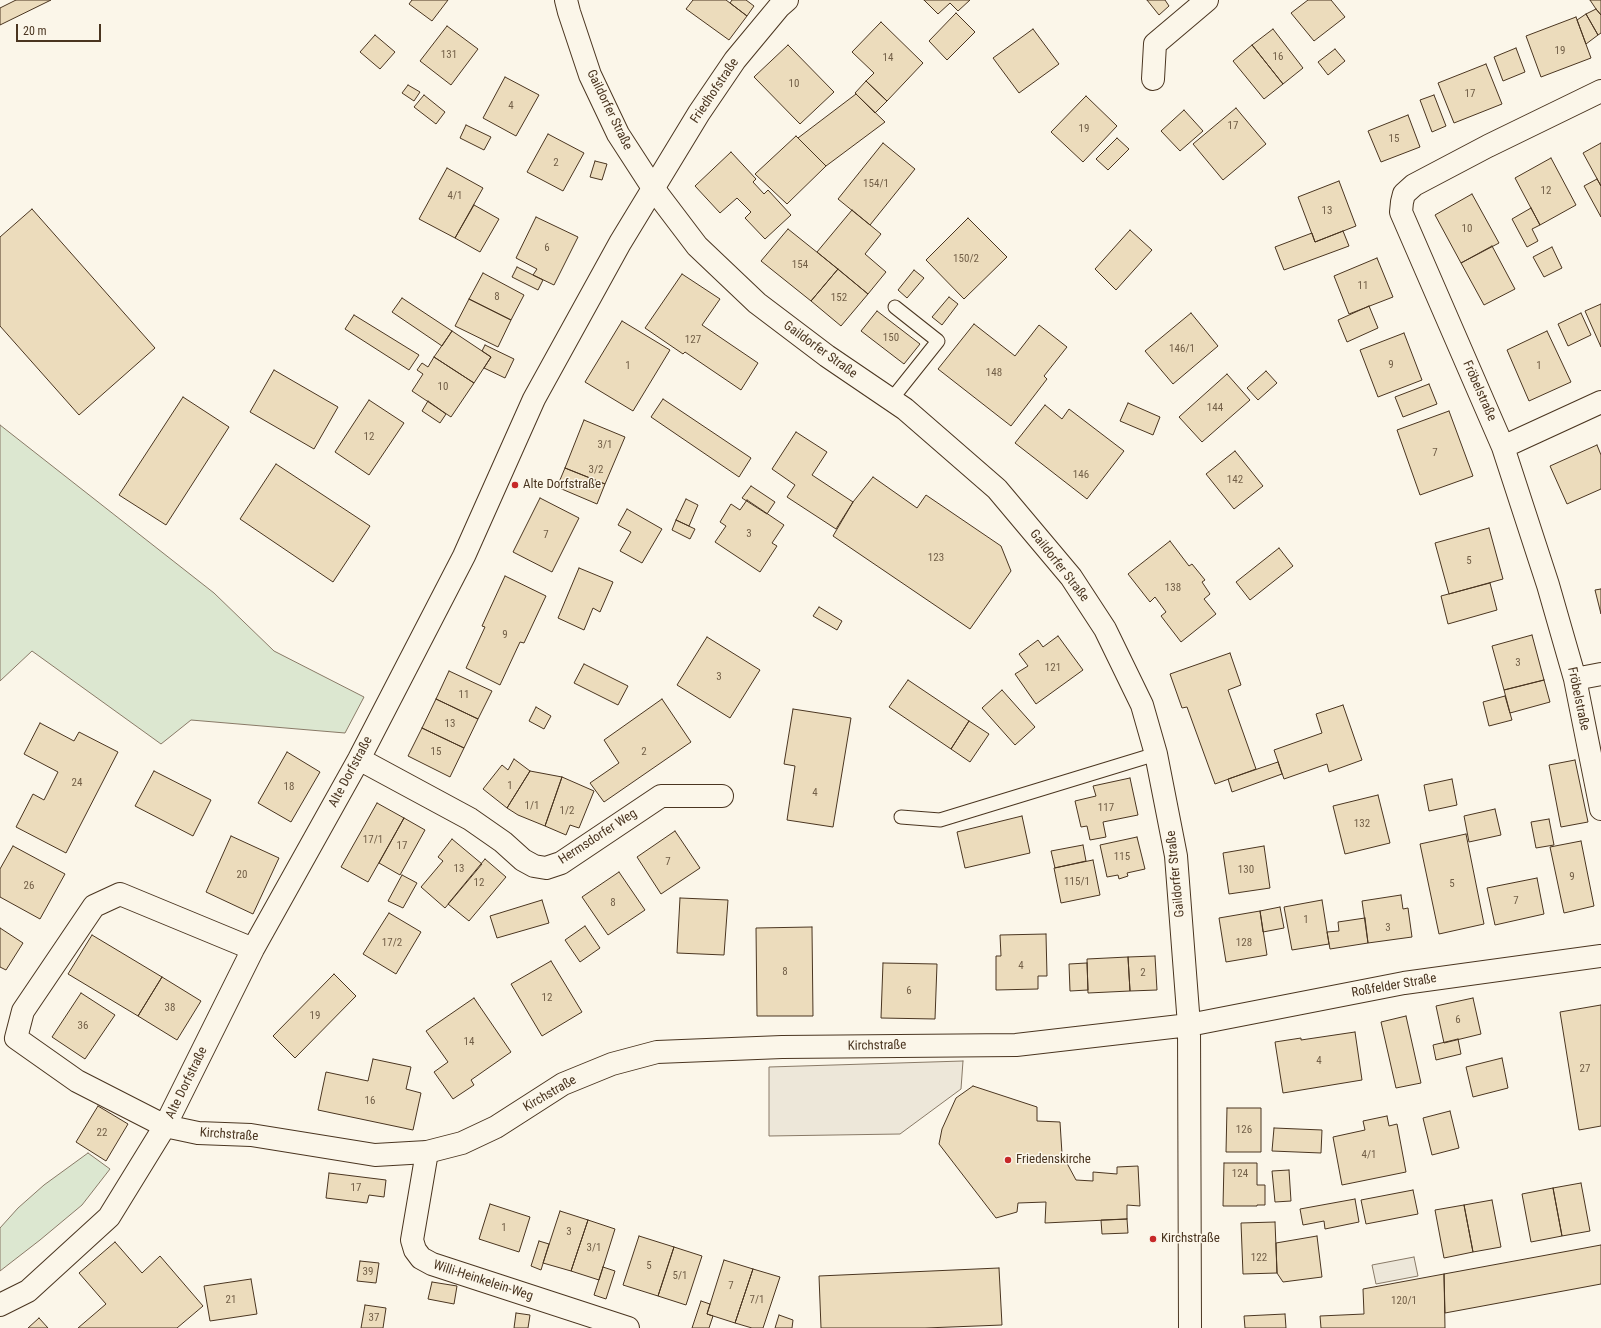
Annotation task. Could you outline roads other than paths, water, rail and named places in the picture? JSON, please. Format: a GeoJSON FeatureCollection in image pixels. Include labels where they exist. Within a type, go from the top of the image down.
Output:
{"type":"FeatureCollection","features":[{"type":"Feature","properties":{"kind":"street","name":"Gaildorfer Straße"},"geometry":{"type":"LineString","coordinates":[[566,0],[590,75],[618,134],[653,188],[697,246],[757,303],[828,356],[905,409],[997,488],[1071,577],[1105,628],[1142,704],[1156,754],[1176,856],[1189,1025],[1190,1328]]}},
{"type":"Feature","properties":{"kind":"street","name":"Friedhofstraße"},"geometry":{"type":"LineString","coordinates":[[653,188],[699,113],[735,60],[779,7],[787,0]]}},
{"type":"Feature","properties":{"kind":"street"},"geometry":{"type":"LineString","coordinates":[[1153,79],[1154,44],[1207,0]]}},
{"type":"Feature","properties":{"kind":"street","name":"Fröbelstraße"},"geometry":{"type":"LineString","coordinates":[[1601,91],[1488,146],[1414,185],[1404,194],[1401,212],[1503,447],[1548,585],[1574,679],[1601,809]]}},
{"type":"Feature","properties":{"kind":"street","name":"Alte Dorfstraße"},"geometry":{"type":"LineString","coordinates":[[254,949],[120,894],[94,906],[23,1011],[8,1040],[77,1081],[165,1126],[254,949],[358,759],[464,556],[534,399],[620,243],[653,188]]}},
{"type":"Feature","properties":{"kind":"street"},"geometry":{"type":"LineString","coordinates":[[1503,447],[1601,402]]}},
{"type":"Feature","properties":{"kind":"street"},"geometry":{"type":"LineString","coordinates":[[1574,679],[1601,674]]}},
{"type":"Feature","properties":{"kind":"street","name":"Hermsdorfer Weg"},"geometry":{"type":"LineString","coordinates":[[358,759],[470,819],[503,842],[523,860],[534,866],[546,868],[561,863],[661,796],[722,796]]}},
{"type":"Feature","properties":{"kind":"street","name":"Roßfelder Straße"},"geometry":{"type":"LineString","coordinates":[[1189,1025],[1404,983],[1601,956]]}},
{"type":"Feature","properties":{"kind":"street","name":"Kirchstraße"},"geometry":{"type":"LineString","coordinates":[[165,1126],[198,1133],[250,1135],[375,1155],[427,1152],[462,1143],[496,1127],[563,1084],[612,1064],[657,1052],[782,1047],[1016,1045],[1189,1025]]}},
{"type":"Feature","properties":{"kind":"street"},"geometry":{"type":"LineString","coordinates":[[0,1305],[28,1291],[109,1217],[165,1126]]}},
{"type":"Feature","properties":{"kind":"street","name":"Willi-Heinkelein-Weg"},"geometry":{"type":"LineString","coordinates":[[427,1152],[412,1240],[415,1250],[421,1258],[432,1264],[628,1328]]}},
{"type":"Feature","properties":{"kind":"lane"},"geometry":{"type":"LineString","coordinates":[[891,400],[938,341],[895,306]]}},
{"type":"Feature","properties":{"kind":"lane"},"geometry":{"type":"LineString","coordinates":[[901,817],[940,820],[1156,754]]}},
{"type":"Feature","properties":{"kind":"place","name":"Alte Dorfstraße"},"geometry":{"type":"Point","coordinates":[515,485]}},
{"type":"Feature","properties":{"kind":"place","name":"Friedenskirche"},"geometry":{"type":"Point","coordinates":[1008,1160]}},
{"type":"Feature","properties":{"kind":"place","name":"Kirchstraße"},"geometry":{"type":"Point","coordinates":[1153,1239]}}]}
